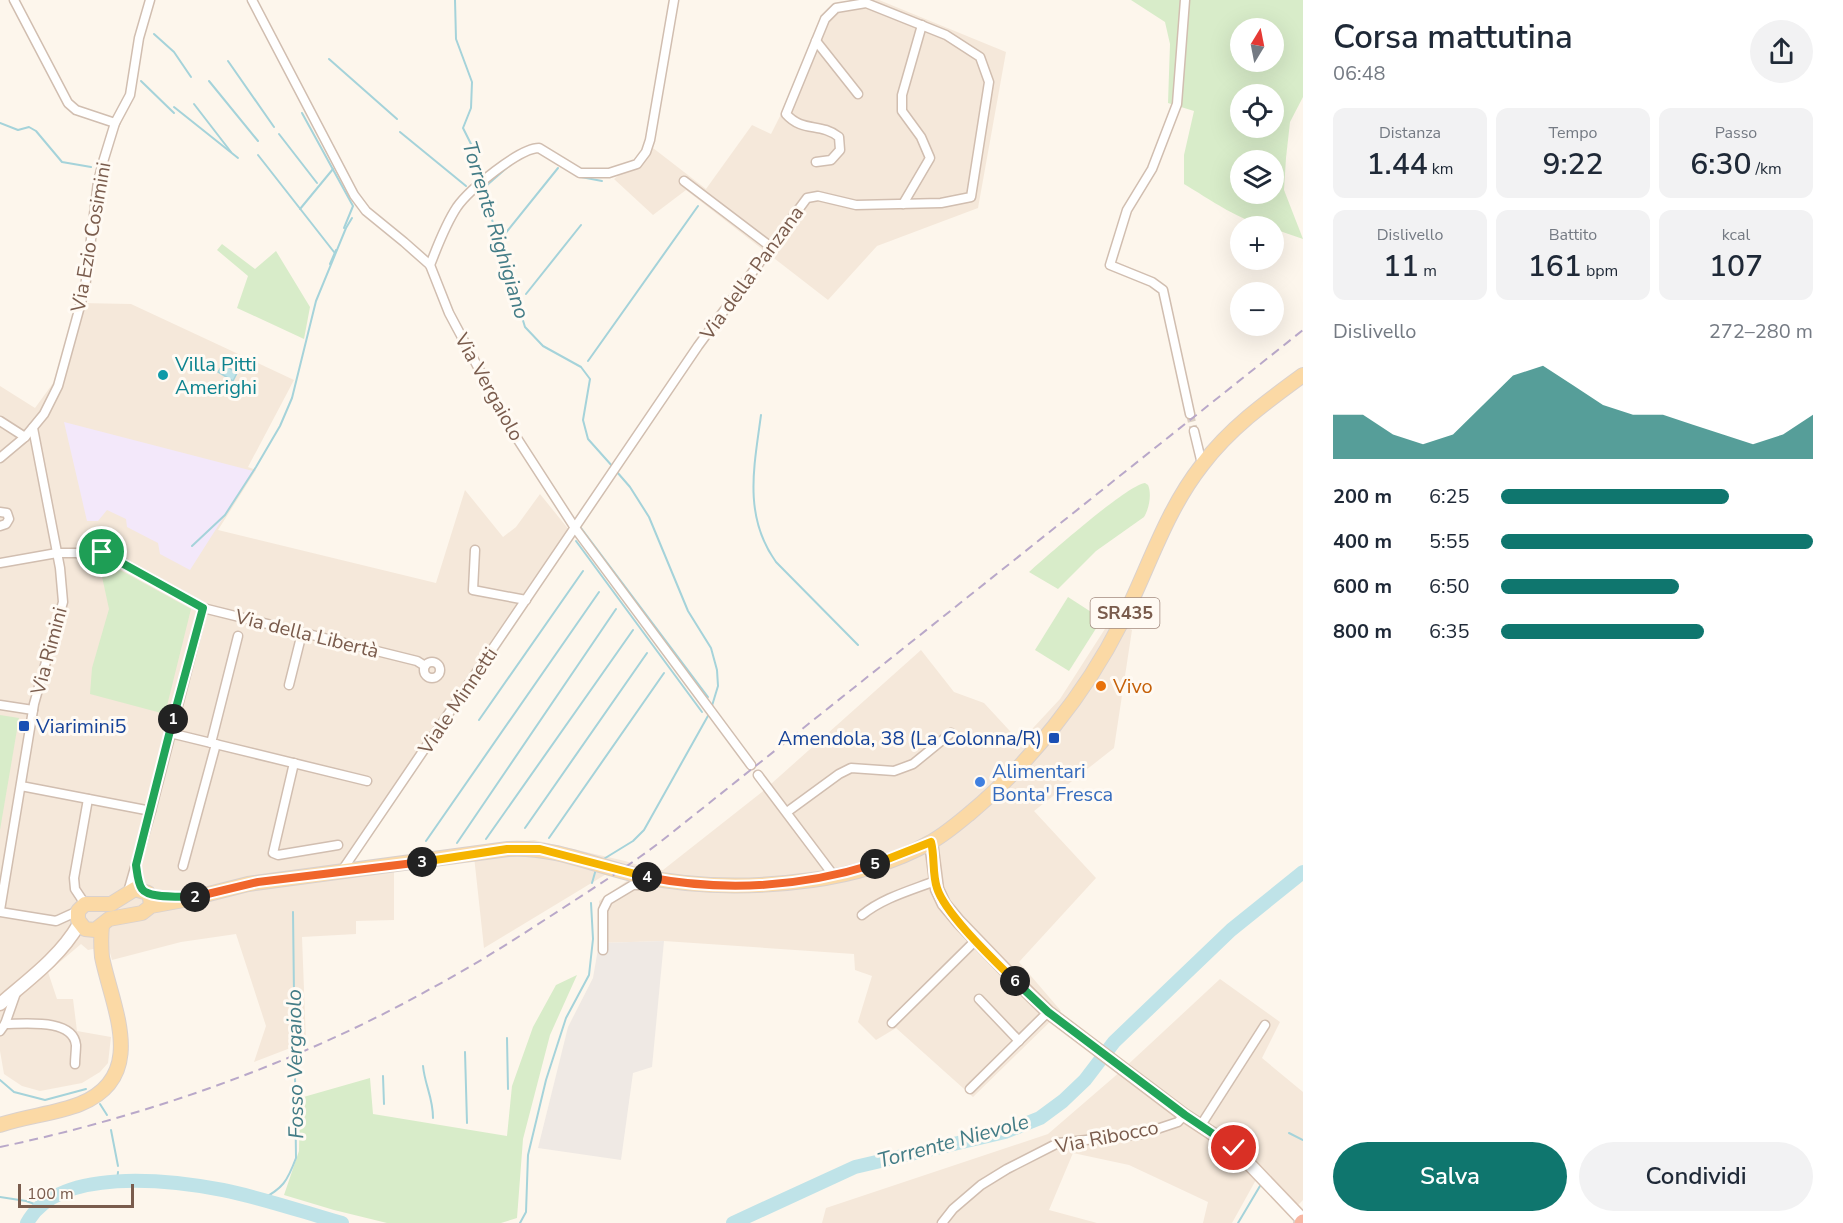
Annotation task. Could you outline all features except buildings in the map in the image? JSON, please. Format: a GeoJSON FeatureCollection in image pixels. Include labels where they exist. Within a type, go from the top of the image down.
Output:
{"type":"FeatureCollection","features":[{"type":"Feature","properties":{"kind":"main road","name":"SR435"},"geometry":{"type":"LineString","coordinates":[[0,1004],[52,958],[71,946],[83,920],[135,889],[147,897],[195,897],[258,882],[521,848],[554,852],[635,880],[658,879],[694,885],[766,885],[834,876],[885,861],[931,842],[982,803],[1044,738],[1078,692],[1121,623],[1170,515],[1202,464],[1260,405],[1303,375]]}},
{"type":"Feature","properties":{"kind":"main road"},"geometry":{"type":"LineString","coordinates":[[931,842],[935,882],[944,904],[976,940],[1048,1012],[1185,1115],[1234,1148],[1301,1220]]}},
{"type":"Feature","properties":{"kind":"main road","name":"SR435"},"geometry":{"type":"LineString","coordinates":[[83,920],[97,929],[114,918],[142,913],[147,897]]}},
{"type":"Feature","properties":{"kind":"main road"},"geometry":{"type":"LineString","coordinates":[[0,1125],[81,1103],[103,1089],[114,1075],[121,1053],[121,1026],[102,956],[83,920]]}},
{"type":"Feature","properties":{"kind":"main road"},"geometry":{"type":"LineString","coordinates":[[102,925],[102,956]]}},
{"type":"Feature","properties":{"kind":"street"},"geometry":{"type":"LineString","coordinates":[[14,0],[68,104],[76,110],[114,123]]}},
{"type":"Feature","properties":{"kind":"street","name":"Via Ezio Cosimini"},"geometry":{"type":"LineString","coordinates":[[0,458],[33,428],[44,414],[58,386],[81,308],[92,245],[98,182],[114,123],[130,95],[139,38],[150,0]]}},
{"type":"Feature","properties":{"kind":"street","name":"Via Vergaiolo"},"geometry":{"type":"LineString","coordinates":[[252,0],[354,195],[366,212],[430,266],[449,313],[511,429],[575,528],[751,765]]}},
{"type":"Feature","properties":{"kind":"street"},"geometry":{"type":"LineString","coordinates":[[430,266],[444,229],[458,205],[490,176],[522,152],[539,148],[580,173],[609,173],[636,164],[646,152],[650,140],[674,0]]}},
{"type":"Feature","properties":{"kind":"street"},"geometry":{"type":"LineString","coordinates":[[1185,0],[1177,104],[1152,169],[1127,210],[1110,265],[1156,284],[1162,290],[1190,414]]}},
{"type":"Feature","properties":{"kind":"street","name":"Via della Panzana"},"geometry":{"type":"LineString","coordinates":[[575,528],[698,346],[807,198],[818,196],[856,205],[941,203],[971,197],[989,82],[980,57],[946,35],[866,3],[836,8],[825,19],[786,114],[794,123],[831,130],[839,137],[840,150],[831,160],[816,162]]}},
{"type":"Feature","properties":{"kind":"street"},"geometry":{"type":"LineString","coordinates":[[903,204],[930,158],[921,137],[902,111],[902,95],[922,25]]}},
{"type":"Feature","properties":{"kind":"street"},"geometry":{"type":"LineString","coordinates":[[816,41],[858,94]]}},
{"type":"Feature","properties":{"kind":"street"},"geometry":{"type":"LineString","coordinates":[[684,181],[771,247]]}},
{"type":"Feature","properties":{"kind":"street"},"geometry":{"type":"LineString","coordinates":[[0,421],[25,437]]}},
{"type":"Feature","properties":{"kind":"street","name":"Via Rimini"},"geometry":{"type":"LineString","coordinates":[[0,911],[33,710],[63,602],[57,554],[33,428]]}},
{"type":"Feature","properties":{"kind":"street"},"geometry":{"type":"LineString","coordinates":[[1194,431],[1202,464]]}},
{"type":"Feature","properties":{"kind":"street"},"geometry":{"type":"LineString","coordinates":[[0,512],[7,513],[9,519],[6,524],[0,526]]}},
{"type":"Feature","properties":{"kind":"street","name":"Viale Minnetti"},"geometry":{"type":"LineString","coordinates":[[341,873],[575,528]]}},
{"type":"Feature","properties":{"kind":"street"},"geometry":{"type":"LineString","coordinates":[[475,550],[473,590],[526,600]]}},
{"type":"Feature","properties":{"kind":"street","name":"Via della Libertà"},"geometry":{"type":"LineString","coordinates":[[0,563],[57,554],[105,553],[203,608],[417,661],[426,666]]}},
{"type":"Feature","properties":{"kind":"street"},"geometry":{"type":"LineString","coordinates":[[128,892],[203,608]]}},
{"type":"Feature","properties":{"kind":"street"},"geometry":{"type":"LineString","coordinates":[[290,685],[302,633]]}},
{"type":"Feature","properties":{"kind":"street"},"geometry":{"type":"LineString","coordinates":[[183,866],[238,636]]}},
{"type":"Feature","properties":{"kind":"street"},"geometry":{"type":"LineString","coordinates":[[0,705],[33,710]]}},
{"type":"Feature","properties":{"kind":"street"},"geometry":{"type":"LineString","coordinates":[[170,733],[367,781]]}},
{"type":"Feature","properties":{"kind":"street"},"geometry":{"type":"LineString","coordinates":[[787,812],[851,768],[894,771],[913,764],[951,733]]}},
{"type":"Feature","properties":{"kind":"street"},"geometry":{"type":"LineString","coordinates":[[294,763],[273,853],[278,855],[338,845]]}},
{"type":"Feature","properties":{"kind":"street"},"geometry":{"type":"LineString","coordinates":[[758,775],[834,876]]}},
{"type":"Feature","properties":{"kind":"street"},"geometry":{"type":"LineString","coordinates":[[21,786],[151,811]]}},
{"type":"Feature","properties":{"kind":"street"},"geometry":{"type":"LineString","coordinates":[[0,911],[56,921],[83,920],[74,878],[88,799]]}},
{"type":"Feature","properties":{"kind":"street"},"geometry":{"type":"LineString","coordinates":[[136,865],[147,897]]}},
{"type":"Feature","properties":{"kind":"street"},"geometry":{"type":"LineString","coordinates":[[603,950],[604,907],[610,898],[635,880]]}},
{"type":"Feature","properties":{"kind":"street"},"geometry":{"type":"LineString","coordinates":[[862,915],[890,897],[935,882]]}},
{"type":"Feature","properties":{"kind":"street"},"geometry":{"type":"LineString","coordinates":[[892,1023],[976,940]]}},
{"type":"Feature","properties":{"kind":"street"},"geometry":{"type":"LineString","coordinates":[[17,989],[3,1028],[53,1024],[67,1030],[74,1037],[76,1045],[75,1064]]}},
{"type":"Feature","properties":{"kind":"street"},"geometry":{"type":"LineString","coordinates":[[980,999],[1019,1041]]}},
{"type":"Feature","properties":{"kind":"street"},"geometry":{"type":"LineString","coordinates":[[970,1089],[1048,1012]]}},
{"type":"Feature","properties":{"kind":"street"},"geometry":{"type":"LineString","coordinates":[[1201,1125],[1265,1024]]}},
{"type":"Feature","properties":{"kind":"street","name":"Via Ribocco"},"geometry":{"type":"LineString","coordinates":[[942,1223],[953,1209],[981,1185],[1059,1143],[1142,1134],[1178,1122],[1185,1115]]}},
{"type":"Feature","properties":{"kind":"shaded area"},"geometry":{"type":"Polygon","coordinates":[[[850,0],[879,0],[1006,52],[978,208],[877,246],[828,300],[686,190],[653,215],[614,179],[653,148],[706,189],[752,125],[771,134],[832,13],[850,0]]]}},
{"type":"Feature","properties":{"kind":"shaded area"},"geometry":{"type":"Polygon","coordinates":[[[80,303],[131,304],[294,380],[248,467],[256,470],[218,530],[436,583],[465,490],[503,537],[516,527],[540,494],[574,536],[376,821],[351,865],[394,859],[394,920],[356,921],[356,934],[302,937],[306,1042],[254,1062],[266,1026],[236,934],[181,942],[112,960],[108,946],[88,950],[81,944],[48,972],[57,999],[73,999],[77,1031],[111,1037],[108,1063],[100,1072],[82,1083],[40,1091],[22,1086],[4,1074],[0,1051],[0,386],[35,408],[59,375],[80,303]]]}},
{"type":"Feature","properties":{"kind":"shaded area"},"geometry":{"type":"Polygon","coordinates":[[[64,422],[253,471],[190,570],[160,554],[158,543],[127,527],[126,519],[107,510],[98,521],[87,521],[64,422]]]}},
{"type":"Feature","properties":{"kind":"shaded area"},"geometry":{"type":"Polygon","coordinates":[[[1110,621],[1132,630],[1114,748],[1034,811],[1096,878],[1019,962],[1061,1011],[973,1097],[896,1028],[876,1040],[858,1022],[872,976],[855,970],[854,954],[664,941],[599,943],[599,901],[628,880],[608,873],[484,948],[473,847],[534,840],[663,870],[762,792],[921,650],[954,692],[984,703],[1020,742],[1060,699],[1110,621]]]}},
{"type":"Feature","properties":{"kind":"shaded area"},"geometry":{"type":"Polygon","coordinates":[[[664,941],[652,1067],[633,1073],[621,1160],[538,1148],[568,1027],[593,978],[599,943],[664,941]]]}},
{"type":"Feature","properties":{"kind":"shaded area"},"geometry":{"type":"Polygon","coordinates":[[[1220,979],[1280,1022],[1262,1058],[1303,1092],[1303,1200],[1288,1215],[1257,1178],[1232,1223],[1203,1223],[1208,1202],[1129,1165],[1073,1153],[1049,1210],[1097,1223],[822,1223],[826,1208],[1048,1134],[1121,1071],[1220,979]]]}},
{"type":"Feature","properties":{"kind":"green space"},"geometry":{"type":"Polygon","coordinates":[[[1131,0],[1303,0],[1303,97],[1290,122],[1284,190],[1303,239],[1284,232],[1284,216],[1240,216],[1184,184],[1184,155],[1194,111],[1168,103],[1170,44],[1165,22],[1131,0]]]}},
{"type":"Feature","properties":{"kind":"green space"},"geometry":{"type":"Polygon","coordinates":[[[222,244],[255,269],[276,251],[310,307],[304,339],[237,308],[248,276],[217,250],[222,244]]]}},
{"type":"Feature","properties":{"kind":"green space"},"geometry":{"type":"Polygon","coordinates":[[[1145,483],[1148,485],[1150,497],[1144,517],[1096,551],[1058,589],[1029,572],[1105,508],[1145,483]]]}},
{"type":"Feature","properties":{"kind":"green space"},"geometry":{"type":"Polygon","coordinates":[[[98,558],[191,609],[165,714],[90,694],[92,668],[109,609],[98,558]]]}},
{"type":"Feature","properties":{"kind":"green space"},"geometry":{"type":"Polygon","coordinates":[[[1068,597],[1102,619],[1069,671],[1035,650],[1068,597]]]}},
{"type":"Feature","properties":{"kind":"green space"},"geometry":{"type":"Polygon","coordinates":[[[0,715],[19,718],[0,830],[0,715]]]}},
{"type":"Feature","properties":{"kind":"green space"},"geometry":{"type":"Polygon","coordinates":[[[577,975],[550,1035],[523,1139],[517,1218],[501,1223],[387,1223],[284,1195],[299,1151],[300,1098],[370,1078],[373,1114],[507,1136],[512,1086],[533,1027],[556,985],[577,975]]]}},
{"type":"Feature","properties":{"kind":"water"},"geometry":{"type":"Polygon","coordinates":[[[223,364],[237,373],[233,381],[218,372],[223,364]]]}},
{"type":"Feature","properties":{"kind":"waterway","name":"Torrente Righigiano"},"geometry":{"type":"LineString","coordinates":[[455,0],[456,39],[472,82],[471,108],[463,128],[475,152],[480,178]]}},
{"type":"Feature","properties":{"kind":"waterway"},"geometry":{"type":"LineString","coordinates":[[154,34],[174,52],[191,77]]}},
{"type":"Feature","properties":{"kind":"waterway"},"geometry":{"type":"LineString","coordinates":[[329,59],[397,119]]}},
{"type":"Feature","properties":{"kind":"waterway"},"geometry":{"type":"LineString","coordinates":[[228,61],[274,127]]}},
{"type":"Feature","properties":{"kind":"waterway"},"geometry":{"type":"LineString","coordinates":[[141,81],[174,113]]}},
{"type":"Feature","properties":{"kind":"waterway"},"geometry":{"type":"LineString","coordinates":[[209,81],[258,141]]}},
{"type":"Feature","properties":{"kind":"waterway"},"geometry":{"type":"LineString","coordinates":[[194,104],[231,152]]}},
{"type":"Feature","properties":{"kind":"waterway"},"geometry":{"type":"LineString","coordinates":[[174,107],[238,158]]}},
{"type":"Feature","properties":{"kind":"waterway"},"geometry":{"type":"LineString","coordinates":[[302,113],[353,206],[344,228]]}},
{"type":"Feature","properties":{"kind":"waterway"},"geometry":{"type":"LineString","coordinates":[[0,123],[18,130],[29,127],[36,131],[62,162],[91,167]]}},
{"type":"Feature","properties":{"kind":"waterway"},"geometry":{"type":"LineString","coordinates":[[400,132],[466,186]]}},
{"type":"Feature","properties":{"kind":"waterway"},"geometry":{"type":"LineString","coordinates":[[279,134],[317,183]]}},
{"type":"Feature","properties":{"kind":"waterway"},"geometry":{"type":"LineString","coordinates":[[258,155],[334,252]]}},
{"type":"Feature","properties":{"kind":"waterway"},"geometry":{"type":"LineString","coordinates":[[486,186],[511,164]]}},
{"type":"Feature","properties":{"kind":"waterway"},"geometry":{"type":"LineString","coordinates":[[504,235],[558,168]]}},
{"type":"Feature","properties":{"kind":"waterway"},"geometry":{"type":"LineString","coordinates":[[300,209],[333,169]]}},
{"type":"Feature","properties":{"kind":"waterway"},"geometry":{"type":"LineString","coordinates":[[581,177],[602,181]]}},
{"type":"Feature","properties":{"kind":"waterway","name":"Torrente Righigiano"},"geometry":{"type":"LineString","coordinates":[[482,187],[525,327],[543,346],[581,367],[590,379],[583,420],[588,439],[613,467]]}},
{"type":"Feature","properties":{"kind":"waterway"},"geometry":{"type":"LineString","coordinates":[[588,361],[698,206]]}},
{"type":"Feature","properties":{"kind":"waterway"},"geometry":{"type":"LineString","coordinates":[[192,546],[225,515],[280,426],[292,398],[316,301],[352,218]]}},
{"type":"Feature","properties":{"kind":"waterway"},"geometry":{"type":"LineString","coordinates":[[526,294],[581,225]]}},
{"type":"Feature","properties":{"kind":"waterway"},"geometry":{"type":"LineString","coordinates":[[330,264],[336,250]]}},
{"type":"Feature","properties":{"kind":"waterway"},"geometry":{"type":"LineString","coordinates":[[761,415],[754,491],[755,509],[766,545],[776,562],[858,645]]}},
{"type":"Feature","properties":{"kind":"waterway","name":"Torrente Righigiano"},"geometry":{"type":"LineString","coordinates":[[617,472],[630,487],[649,517],[688,611],[711,648],[717,670],[718,686],[711,709]]}},
{"type":"Feature","properties":{"kind":"waterway"},"geometry":{"type":"LineString","coordinates":[[581,528],[708,697]]}},
{"type":"Feature","properties":{"kind":"waterway"},"geometry":{"type":"LineString","coordinates":[[576,541],[702,712]]}},
{"type":"Feature","properties":{"kind":"waterway"},"geometry":{"type":"LineString","coordinates":[[479,720],[583,571]]}},
{"type":"Feature","properties":{"kind":"waterway"},"geometry":{"type":"LineString","coordinates":[[426,841],[599,592]]}},
{"type":"Feature","properties":{"kind":"waterway"},"geometry":{"type":"LineString","coordinates":[[457,843],[616,609]]}},
{"type":"Feature","properties":{"kind":"waterway"},"geometry":{"type":"LineString","coordinates":[[486,839],[633,630]]}},
{"type":"Feature","properties":{"kind":"waterway"},"geometry":{"type":"LineString","coordinates":[[525,828],[647,653]]}},
{"type":"Feature","properties":{"kind":"waterway"},"geometry":{"type":"LineString","coordinates":[[549,838],[664,673]]}},
{"type":"Feature","properties":{"kind":"waterway","name":"Torrente Righigiano"},"geometry":{"type":"LineString","coordinates":[[602,860],[633,841],[644,830],[709,714]]}},
{"type":"Feature","properties":{"kind":"waterway","name":"Torrente Righigiano"},"geometry":{"type":"LineString","coordinates":[[592,883],[596,869]]}},
{"type":"Feature","properties":{"kind":"waterway","name":"Torrente Nievole"},"geometry":{"type":"LineString","coordinates":[[733,1223],[855,1167],[1005,1132],[1040,1118],[1063,1101],[1085,1080],[1114,1042],[1231,930],[1303,872]]}},
{"type":"Feature","properties":{"kind":"waterway","name":"Torrente Righigiano"},"geometry":{"type":"LineString","coordinates":[[520,1223],[526,1212],[528,1155],[546,1080],[566,1018],[589,975],[593,939],[591,903]]}},
{"type":"Feature","properties":{"kind":"waterway","name":"Fosso Vergaiolo"},"geometry":{"type":"LineString","coordinates":[[261,1200],[283,1184],[296,1158],[293,912]]}},
{"type":"Feature","properties":{"kind":"waterway"},"geometry":{"type":"LineString","coordinates":[[507,1038],[508,1089]]}},
{"type":"Feature","properties":{"kind":"waterway"},"geometry":{"type":"LineString","coordinates":[[465,1052],[467,1123]]}},
{"type":"Feature","properties":{"kind":"waterway"},"geometry":{"type":"LineString","coordinates":[[423,1066],[433,1118]]}},
{"type":"Feature","properties":{"kind":"waterway"},"geometry":{"type":"LineString","coordinates":[[383,1076],[384,1104]]}},
{"type":"Feature","properties":{"kind":"waterway"},"geometry":{"type":"LineString","coordinates":[[0,1080],[14,1092],[45,1100],[86,1089]]}},
{"type":"Feature","properties":{"kind":"waterway"},"geometry":{"type":"LineString","coordinates":[[100,1104],[107,1115]]}},
{"type":"Feature","properties":{"kind":"waterway"},"geometry":{"type":"LineString","coordinates":[[111,1130],[118,1166]]}},
{"type":"Feature","properties":{"kind":"waterway"},"geometry":{"type":"LineString","coordinates":[[1289,1133],[1303,1140]]}},
{"type":"Feature","properties":{"kind":"waterway"},"geometry":{"type":"LineString","coordinates":[[117,1181],[118,1172]]}},
{"type":"Feature","properties":{"kind":"waterway","name":"Torrente Nievole"},"geometry":{"type":"LineString","coordinates":[[27,1223],[42,1205],[63,1192],[117,1181],[174,1183],[223,1190],[342,1223]]}},
{"type":"Feature","properties":{"kind":"waterway"},"geometry":{"type":"LineString","coordinates":[[1238,1223],[1260,1186]]}},
{"type":"Feature","properties":{"kind":"waterway"},"geometry":{"type":"LineString","coordinates":[[0,1197],[26,1201],[40,1206]]}},
{"type":"Feature","properties":{"kind":"tunnel"},"geometry":{"type":"LineString","coordinates":[[1190,414],[1194,431]]}},
{"type":"Feature","properties":{"kind":"railway"},"geometry":{"type":"LineString","coordinates":[[0,1147],[167,1103],[276,1063],[382,1015],[449,979],[498,949],[615,874],[664,839],[1303,330]]}},
{"type":"Feature","properties":{"kind":"place","name":"Villa Pitti Amerighi"},"geometry":{"type":"Point","coordinates":[163,375]}},
{"type":"Feature","properties":{"kind":"place","name":"Vivo"},"geometry":{"type":"Point","coordinates":[1101,686]}},
{"type":"Feature","properties":{"kind":"place","name":"Viarimini5"},"geometry":{"type":"Point","coordinates":[24,726]}},
{"type":"Feature","properties":{"kind":"place","name":"Amendola, 38 (La Colonna/R)"},"geometry":{"type":"Point","coordinates":[1054,738]}},
{"type":"Feature","properties":{"kind":"place","name":"Alimentari Bonta' Fresca"},"geometry":{"type":"Point","coordinates":[980,782]}},
{"type":"Feature","properties":{"kind":"route"},"geometry":{"type":"LineString","coordinates":[[102,552],[203,608],[136,865],[142,890],[149,895],[195,897],[258,882],[521,848],[554,852],[636,875],[684,884],[766,885],[821,878],[859,869],[910,852],[931,842],[935,882],[944,904],[1011,976],[1048,1012],[1185,1115],[1234,1148]]}}]}
